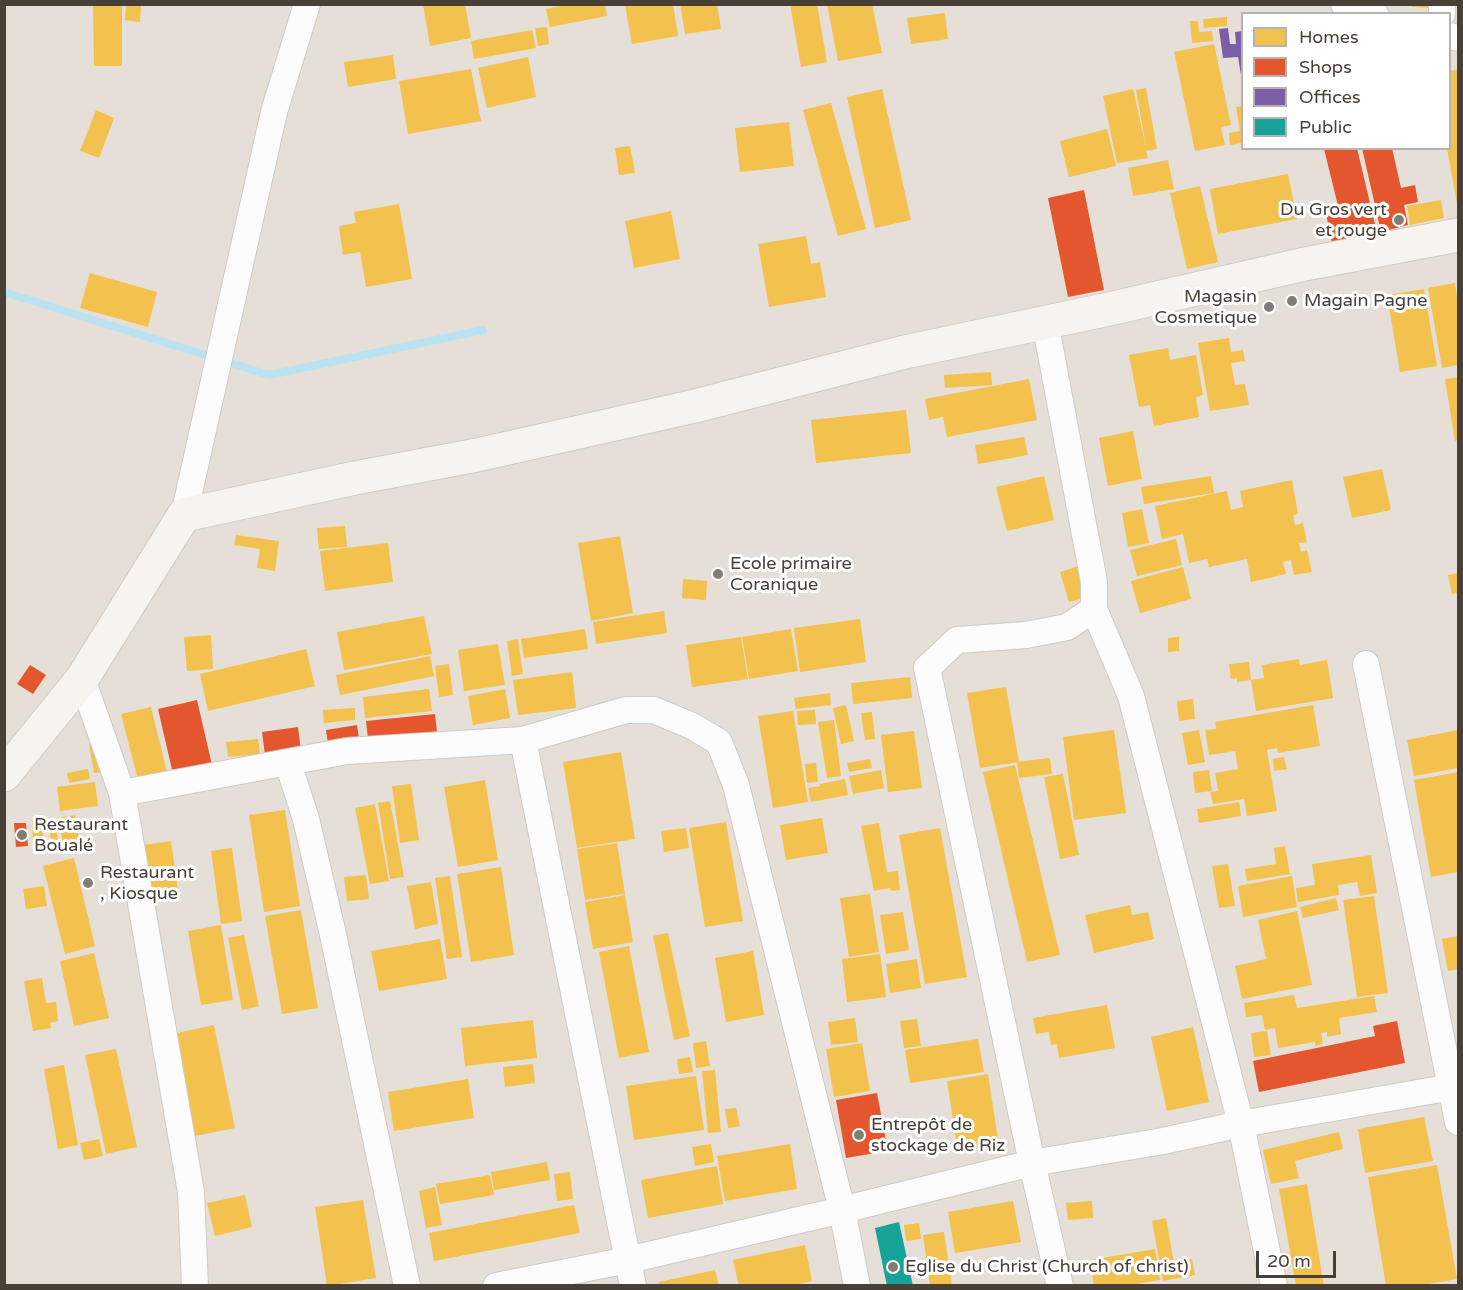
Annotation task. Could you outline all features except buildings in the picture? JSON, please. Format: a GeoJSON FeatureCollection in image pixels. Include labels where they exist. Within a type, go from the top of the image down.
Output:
{"type":"FeatureCollection","features":[{"type":"Feature","properties":{"kind":"main road"},"geometry":{"type":"LineString","coordinates":[[4,775],[82,679],[184,516],[355,478],[477,455],[695,406],[905,352],[1305,264],[1458,235]]}},
{"type":"Feature","properties":{"kind":"street"},"geometry":{"type":"LineString","coordinates":[[184,516],[274,112],[307,4]]}},
{"type":"Feature","properties":{"kind":"street"},"geometry":{"type":"LineString","coordinates":[[1344,4],[1369,12]]}},
{"type":"Feature","properties":{"kind":"street"},"geometry":{"type":"LineString","coordinates":[[1045,322],[1094,582],[1094,609],[1131,696],[1241,1124],[1274,1286]]}},
{"type":"Feature","properties":{"kind":"street"},"geometry":{"type":"LineString","coordinates":[[1060,1286],[927,668],[957,640],[1026,635],[1067,627],[1094,609]]}},
{"type":"Feature","properties":{"kind":"street"},"geometry":{"type":"LineString","coordinates":[[1366,664],[1456,1087],[1458,1122]]}},
{"type":"Feature","properties":{"kind":"street"},"geometry":{"type":"LineString","coordinates":[[82,679],[122,793],[191,1192],[195,1286]]}},
{"type":"Feature","properties":{"kind":"street"},"geometry":{"type":"LineString","coordinates":[[122,793],[347,751],[523,740],[626,710],[654,710],[692,726],[719,742],[736,785],[842,1210],[857,1286]]}},
{"type":"Feature","properties":{"kind":"street"},"geometry":{"type":"LineString","coordinates":[[523,740],[633,1286]]}},
{"type":"Feature","properties":{"kind":"street"},"geometry":{"type":"LineString","coordinates":[[288,763],[306,819],[332,930],[407,1286]]}},
{"type":"Feature","properties":{"kind":"street"},"geometry":{"type":"LineString","coordinates":[[496,1286],[628,1260],[1032,1163],[1456,1087]]}},
{"type":"Feature","properties":{"kind":"shaded area"},"geometry":{"type":"Polygon","coordinates":[[[5,5],[1458,5],[1458,1285],[5,1285],[5,5]]]}},
{"type":"Feature","properties":{"kind":"waterway"},"geometry":{"type":"LineString","coordinates":[[4,292],[269,375],[483,330]]}},
{"type":"Feature","properties":{"kind":"place","name":"Du Gros vert et rouge"},"geometry":{"type":"Point","coordinates":[1399,220]}},
{"type":"Feature","properties":{"kind":"place","name":"Magain Pagne"},"geometry":{"type":"Point","coordinates":[1292,301]}},
{"type":"Feature","properties":{"kind":"place","name":"Magasin Cosmetique"},"geometry":{"type":"Point","coordinates":[1269,307]}},
{"type":"Feature","properties":{"kind":"place","name":"Ecole primaire Coranique"},"geometry":{"type":"Point","coordinates":[718,574]}},
{"type":"Feature","properties":{"kind":"place","name":"Restaurant Boualé"},"geometry":{"type":"Point","coordinates":[22,835]}},
{"type":"Feature","properties":{"kind":"place","name":"Restaurant , Kiosque"},"geometry":{"type":"Point","coordinates":[88,883]}},
{"type":"Feature","properties":{"kind":"place","name":"Entrepôt de stockage de Riz"},"geometry":{"type":"Point","coordinates":[859,1135]}},
{"type":"Feature","properties":{"kind":"place","name":"Eglise du Christ (Church of christ)"},"geometry":{"type":"Point","coordinates":[893,1267]}}]}
